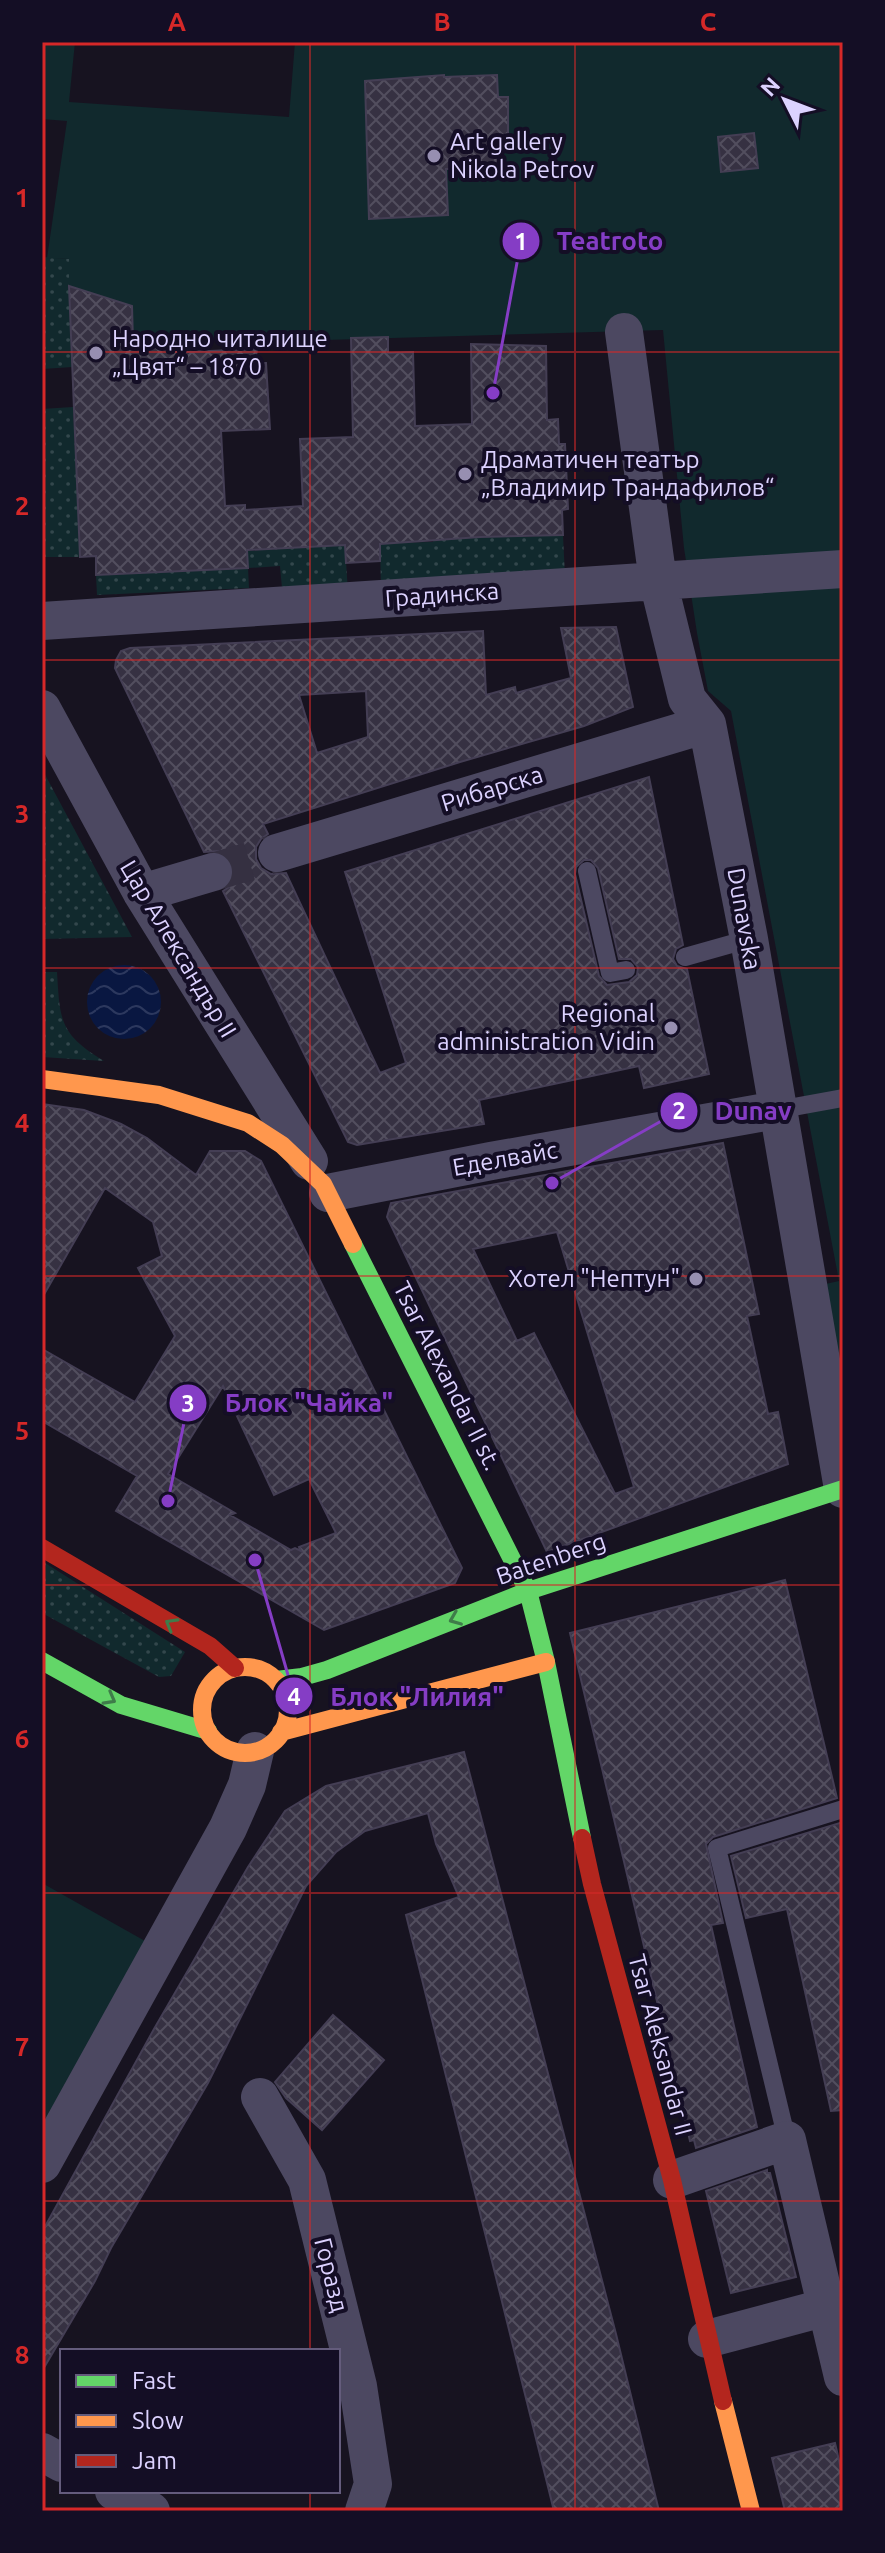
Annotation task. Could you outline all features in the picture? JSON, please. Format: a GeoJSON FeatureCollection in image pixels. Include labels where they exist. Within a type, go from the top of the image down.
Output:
{"type":"FeatureCollection","features":[{"type":"Feature","properties":{"kind":"street","name":"Dunavska"},"geometry":{"type":"LineString","coordinates":[[624,332],[658,581],[697,712],[749,939],[843,1489]]}},
{"type":"Feature","properties":{"kind":"street","name":"Градинска"},"geometry":{"type":"LineString","coordinates":[[42,621],[843,569]]}},
{"type":"Feature","properties":{"kind":"street","name":"Цар Александър II"},"geometry":{"type":"LineString","coordinates":[[42,709],[142,893],[325,1188]]}},
{"type":"Feature","properties":{"kind":"street","name":"Рибарска"},"geometry":{"type":"LineString","coordinates":[[277,853],[697,712]]}},
{"type":"Feature","properties":{"kind":"street"},"geometry":{"type":"LineString","coordinates":[[142,893],[213,872]]}},
{"type":"Feature","properties":{"kind":"street","name":"Tsar Alexandar II st."},"geometry":{"type":"LineString","coordinates":[[42,1079],[159,1095],[248,1123],[282,1145],[325,1188],[528,1591]]}},
{"type":"Feature","properties":{"kind":"street","name":"Еделвайс"},"geometry":{"type":"LineString","coordinates":[[325,1188],[777,1110]]}},
{"type":"Feature","properties":{"kind":"street","name":"Batenberg"},"geometry":{"type":"LineString","coordinates":[[276,1680],[327,1670],[528,1591],[843,1489]]}},
{"type":"Feature","properties":{"kind":"street"},"geometry":{"type":"LineString","coordinates":[[42,1548],[210,1646],[235,1668]]}},
{"type":"Feature","properties":{"kind":"street","name":"Tsar Aleksandar II"},"geometry":{"type":"LineString","coordinates":[[528,1591],[546,1662],[592,1884],[672,2180],[707,2339],[751,2511]]}},
{"type":"Feature","properties":{"kind":"street"},"geometry":{"type":"LineString","coordinates":[[42,1661],[121,1705],[208,1731],[227,1749],[239,1752],[546,1662]]}},
{"type":"Feature","properties":{"kind":"street"},"geometry":{"type":"LineString","coordinates":[[42,2164],[228,1828],[268,1742],[287,1717],[288,1704],[276,1680],[257,1668],[235,1668],[223,1673],[206,1693],[203,1705],[208,1731]]}},
{"type":"Feature","properties":{"kind":"street","name":"Горазд"},"geometry":{"type":"LineString","coordinates":[[260,2097],[307,2180],[315,2209],[358,2386],[373,2484],[364,2511]]}},
{"type":"Feature","properties":{"kind":"street"},"geometry":{"type":"LineString","coordinates":[[672,2180],[787,2140],[843,2377]]}},
{"type":"Feature","properties":{"kind":"street"},"geometry":{"type":"LineString","coordinates":[[707,2339],[827,2307]]}},
{"type":"Feature","properties":{"kind":"street"},"geometry":{"type":"LineString","coordinates":[[42,2452],[60,2462]]}},
{"type":"Feature","properties":{"kind":"street"},"geometry":{"type":"LineString","coordinates":[[118,2493],[151,2511]]}},
{"type":"Feature","properties":{"kind":"lane"},"geometry":{"type":"LineString","coordinates":[[587,871],[610,973],[626,970]]}},
{"type":"Feature","properties":{"kind":"lane"},"geometry":{"type":"LineString","coordinates":[[685,957],[749,939]]}},
{"type":"Feature","properties":{"kind":"lane"},"geometry":{"type":"LineString","coordinates":[[777,1110],[843,1098]]}},
{"type":"Feature","properties":{"kind":"lane"},"geometry":{"type":"LineString","coordinates":[[787,2140],[717,1848],[843,1809]]}},
{"type":"Feature","properties":{"kind":"green space"},"geometry":{"type":"Polygon","coordinates":[[[42,42],[75,42],[69,102],[289,117],[295,42],[843,42],[843,1489],[807,1288],[839,1281],[731,711],[708,691],[697,633],[684,548],[663,330],[258,342],[186,339],[133,342],[132,307],[69,286],[69,259],[47,258],[67,121],[42,119],[42,42]]]}},
{"type":"Feature","properties":{"kind":"green space"},"geometry":{"type":"Polygon","coordinates":[[[42,257],[69,259],[72,367],[42,369],[42,257]]]}},
{"type":"Feature","properties":{"kind":"green space"},"geometry":{"type":"Polygon","coordinates":[[[73,407],[80,557],[42,557],[42,409],[73,407]]]}},
{"type":"Feature","properties":{"kind":"green space"},"geometry":{"type":"Polygon","coordinates":[[[563,535],[565,577],[381,589],[380,543],[563,535]]]}},
{"type":"Feature","properties":{"kind":"green space"},"geometry":{"type":"Polygon","coordinates":[[[345,545],[348,593],[283,599],[280,566],[248,568],[249,588],[97,595],[96,575],[247,567],[247,551],[345,545]]]}},
{"type":"Feature","properties":{"kind":"green space"},"geometry":{"type":"Polygon","coordinates":[[[42,769],[132,937],[42,939],[42,769]]]}},
{"type":"Feature","properties":{"kind":"green space"},"geometry":{"type":"Polygon","coordinates":[[[42,972],[57,972],[59,1003],[65,1025],[79,1043],[104,1061],[42,1057],[42,972]]]}},
{"type":"Feature","properties":{"kind":"green space"},"geometry":{"type":"Polygon","coordinates":[[[42,1561],[185,1652],[171,1676],[159,1677],[42,1613],[42,1561]]]}},
{"type":"Feature","properties":{"kind":"green space"},"geometry":{"type":"Polygon","coordinates":[[[42,1883],[161,1950],[42,2164],[42,1883]]]}},
{"type":"Feature","properties":{"kind":"water"},"geometry":{"type":"Polygon","coordinates":[[[124,965],[138,968],[150,976],[158,988],[161,1002],[158,1016],[150,1028],[138,1036],[124,1039],[110,1036],[98,1028],[90,1016],[87,1002],[90,988],[98,976],[110,968],[124,965]]]}},
{"type":"Feature","properties":{"kind":"building","name":"Art gallery Nikola Petrov"},"geometry":{"type":"Polygon","coordinates":[[[444,75],[497,75],[498,97],[508,97],[508,144],[500,144],[500,167],[446,169],[448,215],[369,219],[365,81],[444,75]]]}},
{"type":"Feature","properties":{"kind":"building"},"geometry":{"type":"Polygon","coordinates":[[[754,133],[758,168],[721,172],[718,137],[754,133]]]}},
{"type":"Feature","properties":{"kind":"building"},"geometry":{"type":"Polygon","coordinates":[[[69,286],[132,306],[133,342],[186,339],[187,352],[257,349],[255,363],[266,363],[270,429],[221,431],[225,506],[245,505],[245,510],[303,506],[300,439],[353,437],[351,338],[388,337],[388,353],[413,352],[415,426],[472,424],[471,344],[546,346],[547,420],[558,419],[559,444],[565,444],[568,509],[562,510],[563,535],[380,544],[380,561],[346,563],[345,545],[247,550],[248,568],[96,575],[96,556],[80,557],[69,286]]]}},
{"type":"Feature","properties":{"kind":"building"},"geometry":{"type":"Polygon","coordinates":[[[616,627],[633,707],[584,726],[263,824],[268,834],[256,847],[256,859],[261,868],[271,874],[286,873],[380,1073],[406,1063],[345,872],[649,777],[683,945],[676,949],[673,959],[677,966],[687,969],[709,1074],[644,1088],[639,1066],[479,1100],[484,1124],[357,1145],[348,1142],[223,891],[234,878],[234,865],[228,856],[219,851],[204,852],[115,668],[116,660],[121,651],[130,648],[483,631],[486,695],[515,687],[516,693],[571,678],[561,628],[616,627]],[[366,691],[299,695],[317,753],[368,737],[366,691]],[[584,860],[576,867],[575,874],[599,976],[607,985],[629,982],[637,975],[638,967],[631,959],[619,959],[598,868],[591,860],[584,860]]]}},
{"type":"Feature","properties":{"kind":"building"},"geometry":{"type":"Polygon","coordinates":[[[42,1104],[84,1110],[121,1124],[147,1138],[196,1175],[210,1151],[245,1151],[261,1161],[462,1568],[455,1583],[324,1630],[116,1511],[137,1476],[42,1421],[42,1349],[135,1402],[175,1336],[138,1268],[162,1256],[153,1222],[105,1188],[42,1298],[42,1104]],[[223,1386],[168,1474],[291,1550],[301,1551],[299,1547],[336,1533],[309,1479],[274,1495],[223,1386]]]}},
{"type":"Feature","properties":{"kind":"building"},"geometry":{"type":"Polygon","coordinates":[[[723,1143],[759,1314],[747,1316],[768,1414],[778,1412],[788,1464],[547,1552],[387,1217],[391,1203],[723,1143]],[[557,1232],[473,1249],[517,1341],[534,1333],[615,1494],[634,1487],[557,1232]]]}},
{"type":"Feature","properties":{"kind":"building"},"geometry":{"type":"Polygon","coordinates":[[[785,1580],[837,1798],[713,1837],[706,1844],[723,1923],[711,1925],[757,2127],[696,2148],[694,2140],[690,2141],[570,1633],[785,1580]]]}},
{"type":"Feature","properties":{"kind":"building"},"geometry":{"type":"Polygon","coordinates":[[[464,1752],[659,2511],[554,2511],[406,1915],[459,1897],[436,1844],[428,1813],[365,1831],[336,1852],[306,1886],[208,2083],[42,2371],[42,2232],[154,2029],[248,1867],[285,1811],[326,1786],[464,1752]]]}},
{"type":"Feature","properties":{"kind":"building"},"geometry":{"type":"Polygon","coordinates":[[[843,1822],[843,2110],[831,2111],[787,1909],[746,1918],[731,1856],[843,1822]]]}},
{"type":"Feature","properties":{"kind":"building"},"geometry":{"type":"Polygon","coordinates":[[[333,2015],[384,2060],[322,2130],[286,2098],[275,2082],[333,2015]]]}},
{"type":"Feature","properties":{"kind":"building"},"geometry":{"type":"Polygon","coordinates":[[[767,2170],[796,2277],[731,2293],[706,2191],[767,2170]]]}},
{"type":"Feature","properties":{"kind":"building"},"geometry":{"type":"Polygon","coordinates":[[[835,2443],[843,2478],[843,2511],[785,2511],[772,2458],[835,2443]]]}},
{"type":"Feature","properties":{"kind":"tunnel"},"geometry":{"type":"LineString","coordinates":[[213,872],[277,853]]}},
{"type":"Feature","properties":{"kind":"traffic: fast"},"geometry":{"type":"LineString","coordinates":[[353,1244],[528,1591],[546,1662],[582,1838]]}},
{"type":"Feature","properties":{"kind":"traffic: fast"},"geometry":{"type":"LineString","coordinates":[[276,1680],[327,1670],[528,1591],[843,1489]]}},
{"type":"Feature","properties":{"kind":"traffic: fast"},"geometry":{"type":"LineString","coordinates":[[42,1661],[121,1705],[208,1731]]}},
{"type":"Feature","properties":{"kind":"traffic: slow"},"geometry":{"type":"LineString","coordinates":[[42,1079],[159,1095],[248,1123],[282,1145],[323,1184],[353,1244]]}},
{"type":"Feature","properties":{"kind":"traffic: slow"},"geometry":{"type":"LineString","coordinates":[[281,1732],[546,1662]]}},
{"type":"Feature","properties":{"kind":"traffic: slow"},"geometry":{"type":"LineString","coordinates":[[245,1667],[261,1671],[275,1680],[284,1694],[288,1710],[284,1726],[275,1740],[261,1749],[245,1753],[229,1749],[215,1740],[206,1726],[202,1710],[206,1694],[215,1680],[229,1671],[245,1667]]}},
{"type":"Feature","properties":{"kind":"traffic: slow"},"geometry":{"type":"LineString","coordinates":[[723,2401],[751,2511]]}},
{"type":"Feature","properties":{"kind":"traffic: jam"},"geometry":{"type":"LineString","coordinates":[[42,1548],[210,1646],[235,1668]]}},
{"type":"Feature","properties":{"kind":"traffic: jam"},"geometry":{"type":"LineString","coordinates":[[582,1838],[672,2180],[723,2401]]}},
{"type":"Feature","properties":{"kind":"place","name":"Art gallery Nikola Petrov"},"geometry":{"type":"Point","coordinates":[434,156]}},
{"type":"Feature","properties":{"kind":"place","name":"Народно читалище „Цвят“ – 1870"},"geometry":{"type":"Point","coordinates":[96,353]}},
{"type":"Feature","properties":{"kind":"place","name":"Teatroto"},"geometry":{"type":"Point","coordinates":[493,393]}},
{"type":"Feature","properties":{"kind":"place","name":"Драматичен театър „Владимир Трандафилов“"},"geometry":{"type":"Point","coordinates":[465,474]}},
{"type":"Feature","properties":{"kind":"place","name":"Regional administration Vidin"},"geometry":{"type":"Point","coordinates":[671,1028]}},
{"type":"Feature","properties":{"kind":"place","name":"Dunav"},"geometry":{"type":"Point","coordinates":[552,1183]}},
{"type":"Feature","properties":{"kind":"place","name":"Хотел \"Нептун\""},"geometry":{"type":"Point","coordinates":[696,1279]}},
{"type":"Feature","properties":{"kind":"place","name":"Блок \"Чайка\""},"geometry":{"type":"Point","coordinates":[168,1501]}},
{"type":"Feature","properties":{"kind":"place","name":"Блок \"Лилия\""},"geometry":{"type":"Point","coordinates":[255,1560]}}]}
